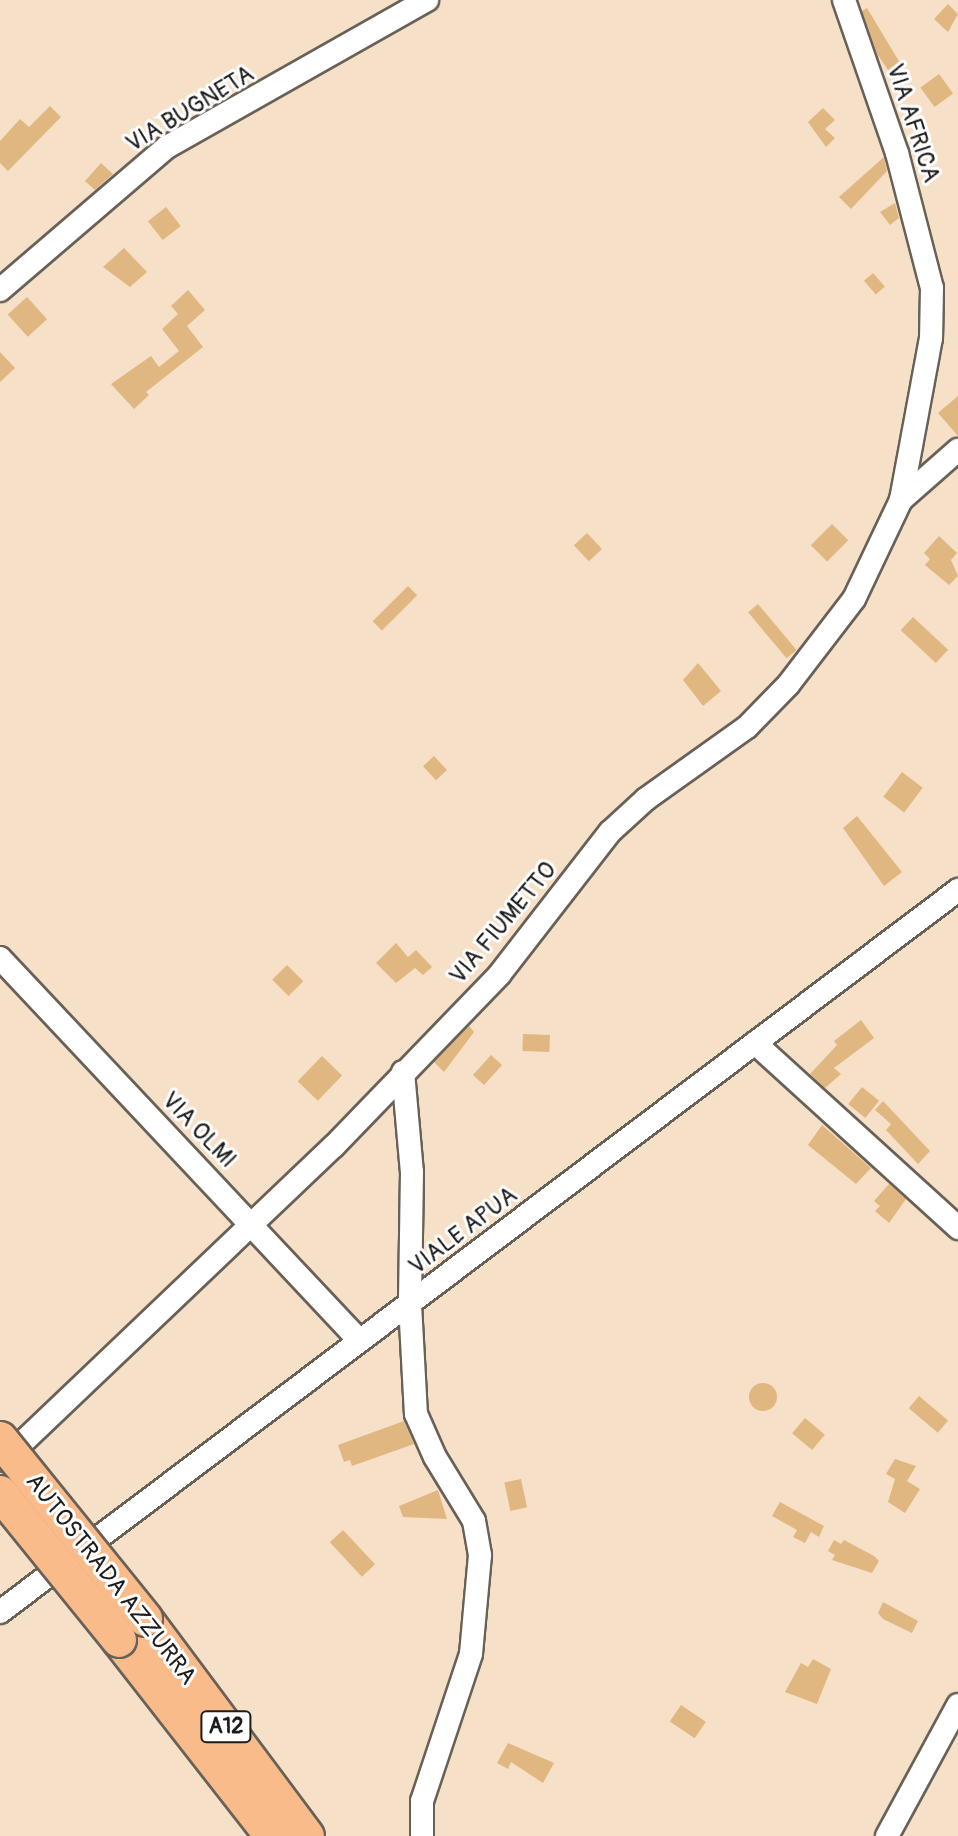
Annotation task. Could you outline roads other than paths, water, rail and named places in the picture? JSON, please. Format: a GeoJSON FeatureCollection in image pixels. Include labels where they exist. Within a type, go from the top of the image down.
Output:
{"type":"FeatureCollection","features":[{"type":"Feature","properties":{"kind":"highway","name":"AUTOSTRADA AZZURRA"},"geometry":{"type":"LineString","coordinates":[[0,1439],[272,1836]]}},
{"type":"Feature","properties":{"kind":"highway","name":"AUTOSTRADA AZZURRA"},"geometry":{"type":"LineString","coordinates":[[0,1493],[132,1630],[307,1836]]}},
{"type":"Feature","properties":{"kind":"street","name":"VIA BUGNETA"},"geometry":{"type":"LineString","coordinates":[[0,290],[167,147],[427,0]]}},
{"type":"Feature","properties":{"kind":"street"},"geometry":{"type":"LineString","coordinates":[[845,0],[851,7],[866,0]]}},
{"type":"Feature","properties":{"kind":"street","name":"VIA AFRICA"},"geometry":{"type":"LineString","coordinates":[[845,0],[897,153],[932,288],[931,338],[901,500]]}},
{"type":"Feature","properties":{"kind":"street","name":"VIA FIUMETTO"},"geometry":{"type":"LineString","coordinates":[[0,1464],[252,1221],[499,975],[610,832],[646,799],[747,727],[788,685],[854,599],[901,500],[958,450]]}},
{"type":"Feature","properties":{"kind":"street","name":"VIALE APUA"},"geometry":{"type":"LineString","coordinates":[[0,1612],[958,890]]}},
{"type":"Feature","properties":{"kind":"street","name":"VIA OLMI"},"geometry":{"type":"LineString","coordinates":[[0,958],[252,1221],[359,1340]]}},
{"type":"Feature","properties":{"kind":"street"},"geometry":{"type":"LineString","coordinates":[[755,1043],[958,1228]]}},
{"type":"Feature","properties":{"kind":"street"},"geometry":{"type":"LineString","coordinates":[[403,1072],[412,1172],[410,1304],[416,1414],[435,1457],[474,1521],[480,1555],[471,1654],[422,1801],[422,1836]]}},
{"type":"Feature","properties":{"kind":"street"},"geometry":{"type":"LineString","coordinates":[[887,1836],[958,1705]]}}]}
